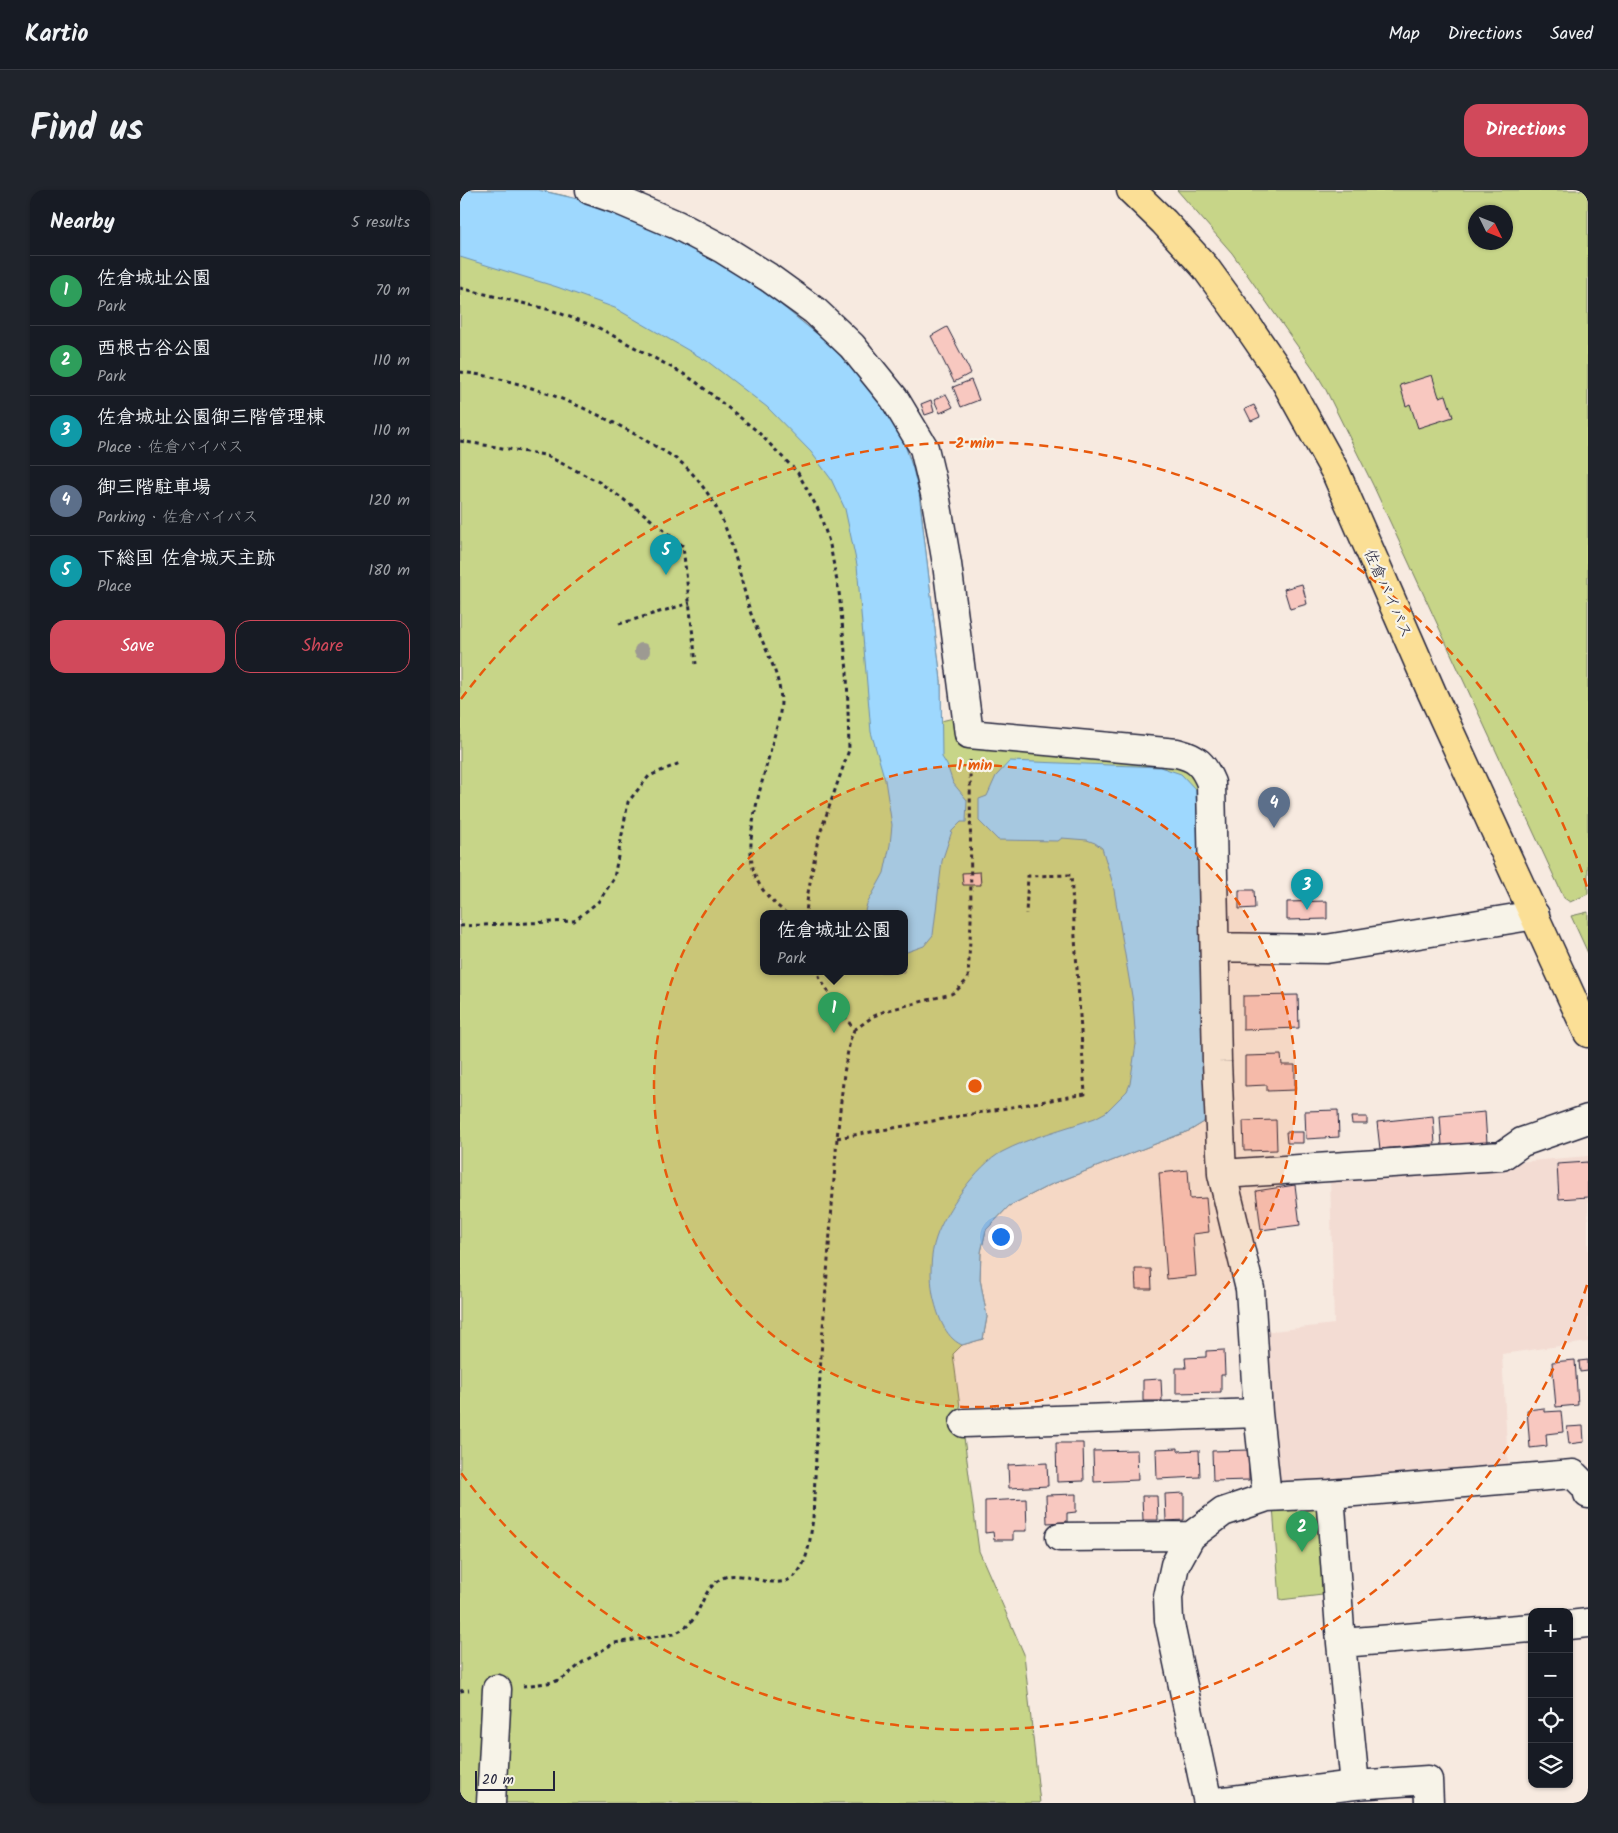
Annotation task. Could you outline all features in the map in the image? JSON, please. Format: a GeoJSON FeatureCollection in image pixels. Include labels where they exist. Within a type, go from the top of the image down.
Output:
{"type":"FeatureCollection","features":[{"type":"Feature","properties":{"kind":"highway","name":"佐倉バイパス"},"geometry":{"type":"LineString","coordinates":[[1131,190],[1164,222],[1205,268],[1284,379],[1336,474],[1432,693],[1588,1033]]}},
{"type":"Feature","properties":{"kind":"street"},"geometry":{"type":"LineString","coordinates":[[590,190],[677,225],[723,249],[768,277],[821,317],[852,346],[894,398],[924,448],[936,494],[970,734],[1177,753],[1192,757],[1205,769],[1211,783],[1217,1062],[1222,1174],[1250,1289],[1258,1413],[1267,1497]]}},
{"type":"Feature","properties":{"kind":"street"},"geometry":{"type":"LineString","coordinates":[[1214,947],[1326,949],[1535,915]]}},
{"type":"Feature","properties":{"kind":"street"},"geometry":{"type":"LineString","coordinates":[[1222,1174],[1502,1156],[1522,1142],[1588,1119]]}},
{"type":"Feature","properties":{"kind":"street"},"geometry":{"type":"LineString","coordinates":[[964,1424],[1258,1413]]}},
{"type":"Feature","properties":{"kind":"street"},"geometry":{"type":"LineString","coordinates":[[1429,1803],[1428,1780],[1355,1785],[1208,1803],[1169,1620],[1168,1597],[1175,1565],[1191,1536],[1223,1512],[1267,1497],[1330,1494],[1573,1474],[1586,1487],[1588,1494]]}},
{"type":"Feature","properties":{"kind":"street"},"geometry":{"type":"LineString","coordinates":[[1330,1494],[1341,1643],[1355,1785]]}},
{"type":"Feature","properties":{"kind":"street"},"geometry":{"type":"LineString","coordinates":[[1060,1537],[1191,1536]]}},
{"type":"Feature","properties":{"kind":"street"},"geometry":{"type":"LineString","coordinates":[[1573,1625],[1588,1623]]}},
{"type":"Feature","properties":{"kind":"street"},"geometry":{"type":"LineString","coordinates":[[1341,1643],[1528,1628]]}},
{"type":"Feature","properties":{"kind":"street"},"geometry":{"type":"LineString","coordinates":[[491,1803],[498,1689]]}},
{"type":"Feature","properties":{"kind":"path"},"geometry":{"type":"LineString","coordinates":[[460,288],[551,310],[591,325],[617,337],[682,373],[696,382],[756,431],[798,473],[819,510],[830,545],[839,592],[847,671],[849,750],[818,839],[806,910]]}},
{"type":"Feature","properties":{"kind":"path"},"geometry":{"type":"LineString","coordinates":[[460,372],[528,386],[587,409],[647,441],[685,466],[707,492],[721,517],[751,612],[768,651],[777,678],[781,700],[753,824],[750,849],[752,866],[757,881],[768,897],[783,910]]}},
{"type":"Feature","properties":{"kind":"path"},"geometry":{"type":"LineString","coordinates":[[460,441],[545,455],[599,482],[644,514],[683,546],[696,664]]}},
{"type":"Feature","properties":{"kind":"path"},"geometry":{"type":"LineString","coordinates":[[619,624],[690,603]]}},
{"type":"Feature","properties":{"kind":"path"},"geometry":{"type":"LineString","coordinates":[[460,1691],[498,1689],[554,1682],[565,1677],[583,1662],[614,1643],[682,1631],[693,1621],[706,1593],[719,1580],[725,1577],[734,1575],[780,1582],[790,1579],[800,1568],[809,1542],[813,1518],[821,1355],[837,1138],[844,1072],[850,1040],[854,1030],[874,1016],[885,1011],[951,994],[968,979],[971,920],[970,734]]}},
{"type":"Feature","properties":{"kind":"path"},"geometry":{"type":"LineString","coordinates":[[460,926],[574,921],[599,901],[614,878],[628,802],[649,776],[680,763]]}},
{"type":"Feature","properties":{"kind":"path"},"geometry":{"type":"LineString","coordinates":[[837,1138],[1085,1094],[1071,875],[1028,876],[1026,914]]}},
{"type":"Feature","properties":{"kind":"path"},"geometry":{"type":"LineString","coordinates":[[819,975],[854,1030]]}},
{"type":"Feature","properties":{"kind":"shaded area"},"geometry":{"type":"Polygon","coordinates":[[[1588,1156],[1588,1342],[1502,1354],[1508,1464],[1278,1484],[1263,1332],[1334,1324],[1330,1178],[1588,1156]]]}},
{"type":"Feature","properties":{"kind":"green space"},"geometry":{"type":"Polygon","coordinates":[[[460,190],[538,190],[566,196],[687,243],[771,297],[827,342],[904,442],[919,493],[941,681],[941,721],[958,717],[963,748],[1024,749],[1191,768],[1210,780],[1204,1122],[1191,1130],[1050,1185],[1009,1206],[986,1230],[981,1252],[980,1279],[987,1317],[983,1339],[962,1345],[953,1354],[979,1551],[1024,1654],[1040,1803],[460,1803],[460,190]]]}},
{"type":"Feature","properties":{"kind":"green space"},"geometry":{"type":"Polygon","coordinates":[[[1177,190],[1588,190],[1588,894],[1570,902],[1564,898],[1373,485],[1315,371],[1232,253],[1177,190]]]}},
{"type":"Feature","properties":{"kind":"green space"},"geometry":{"type":"Polygon","coordinates":[[[1588,912],[1588,953],[1571,916],[1588,912]]]}},
{"type":"Feature","properties":{"kind":"green space"},"geometry":{"type":"Polygon","coordinates":[[[1312,1501],[1323,1510],[1331,1594],[1280,1600],[1273,1507],[1312,1501]]]}},
{"type":"Feature","properties":{"kind":"water"},"geometry":{"type":"Polygon","coordinates":[[[460,190],[538,190],[604,205],[687,243],[771,297],[827,342],[874,392],[886,408],[904,442],[919,493],[941,681],[942,757],[953,783],[967,800],[966,822],[961,822],[952,831],[942,861],[933,935],[924,946],[908,952],[908,910],[865,910],[884,873],[892,825],[885,780],[871,732],[857,565],[845,509],[831,479],[811,452],[767,407],[707,361],[615,308],[557,287],[460,257],[460,190]]]}},
{"type":"Feature","properties":{"kind":"water"},"geometry":{"type":"Polygon","coordinates":[[[1010,761],[1160,767],[1181,774],[1196,790],[1208,1098],[1204,1122],[1191,1130],[1050,1185],[1009,1206],[986,1230],[981,1252],[980,1279],[987,1317],[983,1339],[962,1345],[950,1336],[942,1324],[933,1295],[931,1274],[936,1238],[954,1202],[982,1167],[1002,1152],[1095,1118],[1106,1112],[1127,1091],[1130,1084],[1136,1044],[1133,1002],[1113,884],[1102,848],[1087,840],[1062,838],[1058,841],[998,840],[979,821],[979,799],[987,796],[996,776],[1010,761]]]}},
{"type":"Feature","properties":{"kind":"building"},"geometry":{"type":"Polygon","coordinates":[[[947,327],[971,373],[954,382],[931,336],[947,327]]]}},
{"type":"Feature","properties":{"kind":"building"},"geometry":{"type":"Polygon","coordinates":[[[1432,375],[1439,397],[1446,395],[1453,417],[1418,428],[1410,404],[1406,406],[1400,385],[1432,375]]]}},
{"type":"Feature","properties":{"kind":"building"},"geometry":{"type":"Polygon","coordinates":[[[971,380],[979,400],[961,407],[953,387],[971,380]]]}},
{"type":"Feature","properties":{"kind":"building"},"geometry":{"type":"Polygon","coordinates":[[[946,394],[953,407],[940,413],[934,400],[946,394]]]}},
{"type":"Feature","properties":{"kind":"building"},"geometry":{"type":"Polygon","coordinates":[[[931,400],[934,412],[925,415],[921,404],[931,400]]]}},
{"type":"Feature","properties":{"kind":"building"},"geometry":{"type":"Polygon","coordinates":[[[1254,405],[1260,417],[1251,421],[1245,409],[1254,405]]]}},
{"type":"Feature","properties":{"kind":"building"},"geometry":{"type":"Polygon","coordinates":[[[1302,584],[1307,604],[1290,609],[1284,589],[1302,584]]]}},
{"type":"Feature","properties":{"kind":"building"},"geometry":{"type":"Polygon","coordinates":[[[980,872],[981,885],[963,885],[962,873],[980,872]]]}},
{"type":"Feature","properties":{"kind":"building"},"geometry":{"type":"Polygon","coordinates":[[[1239,890],[1254,890],[1255,908],[1239,909],[1239,890]]]}},
{"type":"Feature","properties":{"kind":"building"},"geometry":{"type":"Polygon","coordinates":[[[1327,901],[1327,919],[1287,920],[1287,902],[1327,901]]]}},
{"type":"Feature","properties":{"kind":"building"},"geometry":{"type":"Polygon","coordinates":[[[1298,995],[1299,1028],[1243,1030],[1243,996],[1298,995]]]}},
{"type":"Feature","properties":{"kind":"building"},"geometry":{"type":"Polygon","coordinates":[[[1281,1055],[1282,1065],[1295,1065],[1295,1090],[1267,1091],[1267,1085],[1245,1086],[1245,1056],[1281,1055]]]}},
{"type":"Feature","properties":{"kind":"building"},"geometry":{"type":"Polygon","coordinates":[[[1338,1110],[1339,1137],[1306,1139],[1305,1111],[1338,1110]]]}},
{"type":"Feature","properties":{"kind":"building"},"geometry":{"type":"Polygon","coordinates":[[[1485,1112],[1487,1143],[1442,1146],[1440,1116],[1485,1112]]]}},
{"type":"Feature","properties":{"kind":"building"},"geometry":{"type":"Polygon","coordinates":[[[1433,1116],[1435,1144],[1380,1149],[1377,1122],[1433,1116]]]}},
{"type":"Feature","properties":{"kind":"building"},"geometry":{"type":"Polygon","coordinates":[[[1351,1117],[1367,1117],[1367,1124],[1352,1124],[1351,1117]]]}},
{"type":"Feature","properties":{"kind":"building"},"geometry":{"type":"Polygon","coordinates":[[[1276,1120],[1277,1150],[1244,1151],[1243,1121],[1276,1120]]]}},
{"type":"Feature","properties":{"kind":"building"},"geometry":{"type":"Polygon","coordinates":[[[1286,1132],[1303,1132],[1303,1143],[1287,1143],[1286,1132]]]}},
{"type":"Feature","properties":{"kind":"building"},"geometry":{"type":"Polygon","coordinates":[[[1588,1162],[1588,1197],[1559,1199],[1557,1164],[1588,1162]]]}},
{"type":"Feature","properties":{"kind":"building"},"geometry":{"type":"Polygon","coordinates":[[[1188,1170],[1190,1199],[1206,1198],[1209,1232],[1193,1234],[1196,1276],[1167,1279],[1159,1173],[1188,1170]]]}},
{"type":"Feature","properties":{"kind":"building"},"geometry":{"type":"Polygon","coordinates":[[[1295,1185],[1300,1225],[1261,1230],[1256,1191],[1295,1185]]]}},
{"type":"Feature","properties":{"kind":"building"},"geometry":{"type":"Polygon","coordinates":[[[1135,1269],[1151,1269],[1152,1289],[1136,1289],[1135,1269]]]}},
{"type":"Feature","properties":{"kind":"building"},"geometry":{"type":"Polygon","coordinates":[[[1224,1350],[1225,1375],[1221,1375],[1221,1392],[1176,1393],[1176,1368],[1186,1368],[1185,1358],[1206,1357],[1206,1351],[1224,1350]]]}},
{"type":"Feature","properties":{"kind":"building"},"geometry":{"type":"Polygon","coordinates":[[[1575,1360],[1578,1405],[1556,1407],[1552,1362],[1575,1360]]]}},
{"type":"Feature","properties":{"kind":"building"},"geometry":{"type":"Polygon","coordinates":[[[1588,1360],[1588,1371],[1580,1372],[1579,1361],[1588,1360]]]}},
{"type":"Feature","properties":{"kind":"building"},"geometry":{"type":"Polygon","coordinates":[[[1161,1379],[1162,1401],[1143,1401],[1143,1380],[1161,1379]]]}},
{"type":"Feature","properties":{"kind":"building"},"geometry":{"type":"Polygon","coordinates":[[[1544,1408],[1544,1412],[1561,1411],[1563,1432],[1546,1434],[1547,1446],[1530,1448],[1527,1410],[1544,1408]]]}},
{"type":"Feature","properties":{"kind":"building"},"geometry":{"type":"Polygon","coordinates":[[[1583,1426],[1584,1442],[1569,1444],[1567,1427],[1583,1426]]]}},
{"type":"Feature","properties":{"kind":"building"},"geometry":{"type":"Polygon","coordinates":[[[1056,1443],[1083,1443],[1084,1481],[1057,1482],[1056,1443]]]}},
{"type":"Feature","properties":{"kind":"building"},"geometry":{"type":"Polygon","coordinates":[[[1178,1448],[1178,1451],[1199,1450],[1200,1477],[1157,1479],[1156,1449],[1178,1448]]]}},
{"type":"Feature","properties":{"kind":"building"},"geometry":{"type":"Polygon","coordinates":[[[1137,1450],[1138,1480],[1094,1482],[1093,1451],[1137,1450]]]}},
{"type":"Feature","properties":{"kind":"building"},"geometry":{"type":"Polygon","coordinates":[[[1249,1450],[1249,1480],[1213,1481],[1212,1451],[1249,1450]]]}},
{"type":"Feature","properties":{"kind":"building"},"geometry":{"type":"Polygon","coordinates":[[[1047,1463],[1048,1486],[1009,1488],[1008,1465],[1047,1463]]]}},
{"type":"Feature","properties":{"kind":"building"},"geometry":{"type":"Polygon","coordinates":[[[1184,1493],[1184,1520],[1166,1521],[1165,1494],[1184,1493]]]}},
{"type":"Feature","properties":{"kind":"building"},"geometry":{"type":"Polygon","coordinates":[[[1076,1494],[1076,1512],[1067,1513],[1067,1522],[1047,1523],[1046,1495],[1076,1494]]]}},
{"type":"Feature","properties":{"kind":"building"},"geometry":{"type":"Polygon","coordinates":[[[1142,1496],[1157,1496],[1158,1520],[1143,1520],[1142,1496]]]}},
{"type":"Feature","properties":{"kind":"building"},"geometry":{"type":"Polygon","coordinates":[[[1026,1499],[1027,1531],[1013,1531],[1013,1540],[994,1540],[993,1532],[985,1533],[985,1501],[1026,1499]]]}},
{"type":"Feature","properties":{"kind":"place","name":"下総国 佐倉城天主跡"},"geometry":{"type":"Point","coordinates":[666,575]}},
{"type":"Feature","properties":{"kind":"place","name":"御三階駐車場"},"geometry":{"type":"Point","coordinates":[1274,828]}},
{"type":"Feature","properties":{"kind":"place","name":"佐倉城址公園御三階管理棟"},"geometry":{"type":"Point","coordinates":[1307,910]}},
{"type":"Feature","properties":{"kind":"place","name":"佐倉城址公園"},"geometry":{"type":"Point","coordinates":[834,1033]}},
{"type":"Feature","properties":{"kind":"place","name":"西根古谷公園"},"geometry":{"type":"Point","coordinates":[1302,1552]}}]}
